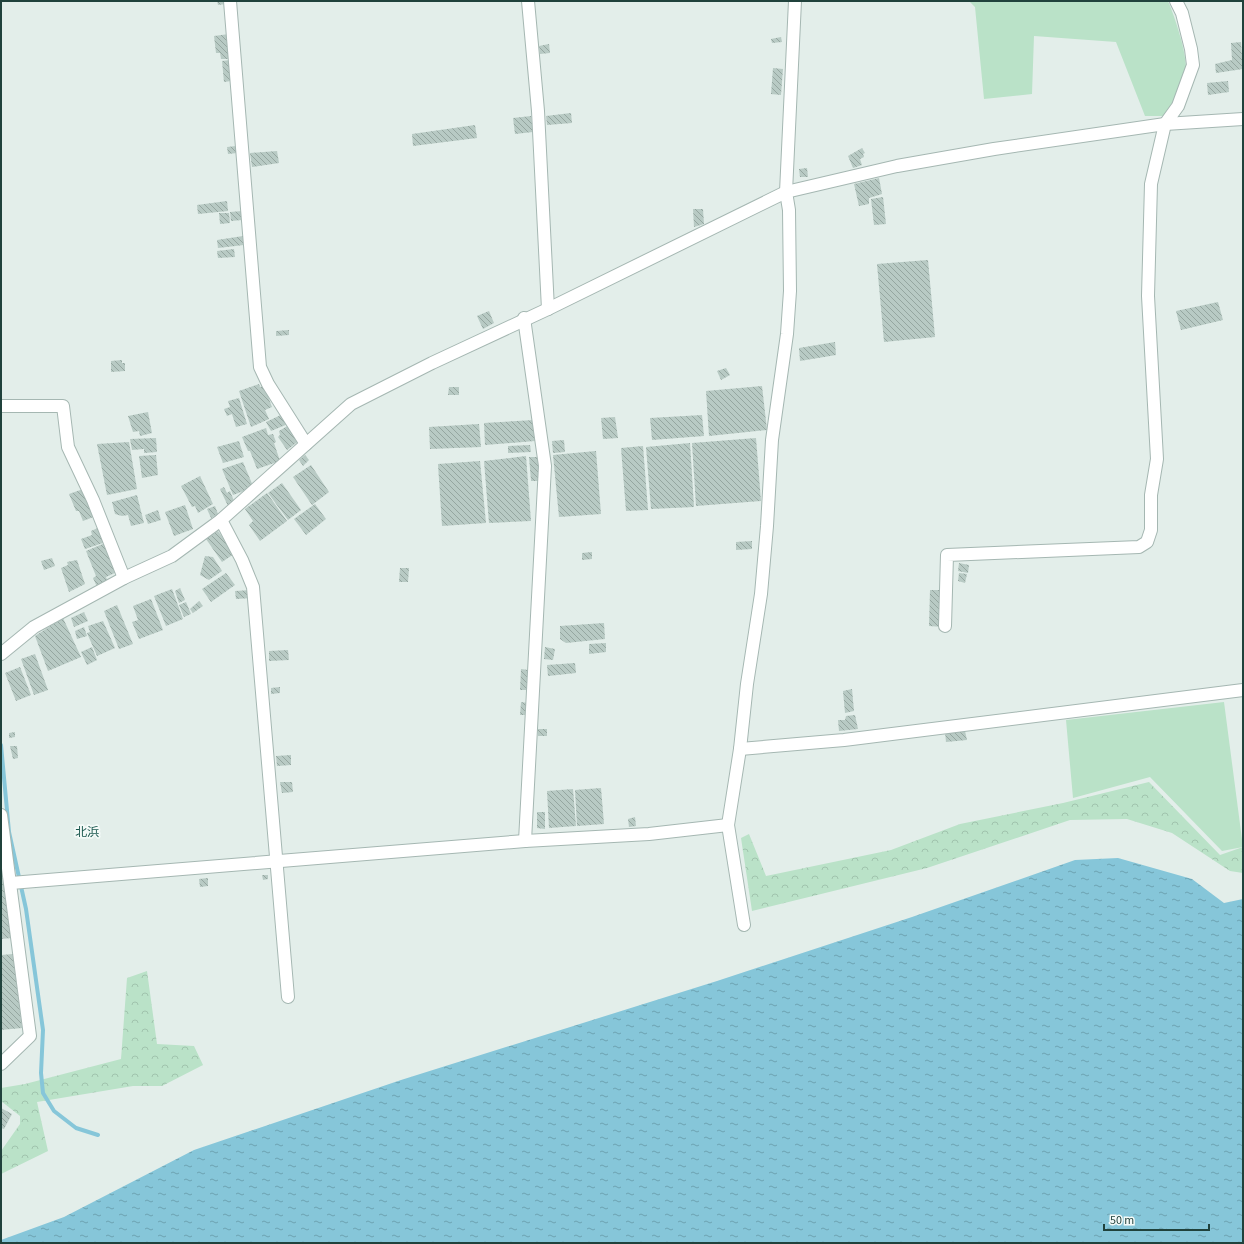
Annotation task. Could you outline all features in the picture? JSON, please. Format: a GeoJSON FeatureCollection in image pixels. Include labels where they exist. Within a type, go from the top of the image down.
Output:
{"type":"FeatureCollection","features":[{"type":"Feature","properties":{"kind":"street"},"geometry":{"type":"LineString","coordinates":[[230,1],[260,367],[268,384],[306,444]]}},
{"type":"Feature","properties":{"kind":"street"},"geometry":{"type":"LineString","coordinates":[[528,1],[538,111],[548,309]]}},
{"type":"Feature","properties":{"kind":"street"},"geometry":{"type":"LineString","coordinates":[[744,924],[728,825],[740,749],[746,684],[761,594],[772,440],[787,334],[790,291],[789,210],[786,192],[795,1]]}},
{"type":"Feature","properties":{"kind":"street"},"geometry":{"type":"LineString","coordinates":[[945,626],[948,555],[1139,547],[1146,542],[1151,530],[1150,495],[1157,459],[1148,296],[1150,184],[1165,124],[1178,106],[1193,65],[1189,42],[1176,1]]}},
{"type":"Feature","properties":{"kind":"street"},"geometry":{"type":"LineString","coordinates":[[1,654],[34,627],[124,578],[172,556],[221,520],[351,404],[524,318],[548,309],[786,192],[897,166],[994,149],[1165,124],[1243,119]]}},
{"type":"Feature","properties":{"kind":"street"},"geometry":{"type":"LineString","coordinates":[[524,318],[545,466],[525,842]]}},
{"type":"Feature","properties":{"kind":"street"},"geometry":{"type":"LineString","coordinates":[[1,406],[63,406],[68,447],[93,500],[124,578]]}},
{"type":"Feature","properties":{"kind":"street"},"geometry":{"type":"LineString","coordinates":[[221,520],[242,560],[253,587],[288,997]]}},
{"type":"Feature","properties":{"kind":"street"},"geometry":{"type":"LineString","coordinates":[[740,749],[844,740],[1243,690]]}},
{"type":"Feature","properties":{"kind":"street"},"geometry":{"type":"LineString","coordinates":[[1,815],[16,883],[30,1036],[1,1064]]}},
{"type":"Feature","properties":{"kind":"street"},"geometry":{"type":"LineString","coordinates":[[16,883],[277,861],[649,834],[728,825]]}},
{"type":"Feature","properties":{"kind":"green space"},"geometry":{"type":"Polygon","coordinates":[[[969,1],[1168,1],[1177,25],[1186,61],[1184,79],[1164,116],[1145,116],[1116,42],[1034,36],[1032,94],[984,99],[975,7],[969,1]]]}},
{"type":"Feature","properties":{"kind":"green space"},"geometry":{"type":"Polygon","coordinates":[[[1224,702],[1243,847],[1222,851],[1150,777],[1073,798],[1066,720],[1224,702]]]}},
{"type":"Feature","properties":{"kind":"green space"},"geometry":{"type":"Polygon","coordinates":[[[1149,782],[1220,855],[1243,847],[1243,873],[1230,871],[1172,833],[1127,819],[1070,820],[927,868],[752,911],[741,838],[749,834],[766,876],[891,850],[960,824],[1063,803],[1149,782]]]}},
{"type":"Feature","properties":{"kind":"green space"},"geometry":{"type":"Polygon","coordinates":[[[147,971],[157,1044],[194,1046],[203,1065],[162,1086],[133,1086],[37,1102],[48,1151],[1,1174],[1,1151],[20,1124],[20,1116],[1,1101],[1,1088],[25,1084],[121,1059],[127,978],[147,971]]]}},
{"type":"Feature","properties":{"kind":"water"},"geometry":{"type":"Polygon","coordinates":[[[1118,858],[1192,879],[1224,903],[1243,899],[1243,1243],[1,1243],[1,1240],[64,1217],[194,1150],[401,1080],[717,981],[912,917],[1075,860],[1118,858]]]}},
{"type":"Feature","properties":{"kind":"building"},"geometry":{"type":"Polygon","coordinates":[[[217,1],[225,1],[226,4],[218,5],[217,1]]]}},
{"type":"Feature","properties":{"kind":"building"},"geometry":{"type":"Polygon","coordinates":[[[229,34],[229,59],[221,59],[220,53],[216,53],[214,36],[229,34]]]}},
{"type":"Feature","properties":{"kind":"building"},"geometry":{"type":"Polygon","coordinates":[[[781,37],[782,42],[772,43],[771,39],[781,37]]]}},
{"type":"Feature","properties":{"kind":"building"},"geometry":{"type":"Polygon","coordinates":[[[1241,42],[1243,69],[1216,73],[1215,64],[1232,60],[1231,43],[1241,42]]]}},
{"type":"Feature","properties":{"kind":"building"},"geometry":{"type":"Polygon","coordinates":[[[549,44],[550,53],[540,54],[539,46],[549,44]]]}},
{"type":"Feature","properties":{"kind":"building"},"geometry":{"type":"Polygon","coordinates":[[[230,60],[231,81],[224,82],[222,61],[230,60]]]}},
{"type":"Feature","properties":{"kind":"building"},"geometry":{"type":"Polygon","coordinates":[[[773,68],[783,69],[781,95],[771,94],[773,68]]]}},
{"type":"Feature","properties":{"kind":"building"},"geometry":{"type":"Polygon","coordinates":[[[1228,81],[1229,92],[1208,95],[1207,83],[1228,81]]]}},
{"type":"Feature","properties":{"kind":"building"},"geometry":{"type":"Polygon","coordinates":[[[571,113],[572,123],[547,125],[546,116],[571,113]]]}},
{"type":"Feature","properties":{"kind":"building"},"geometry":{"type":"Polygon","coordinates":[[[531,116],[533,132],[515,134],[513,118],[531,116]]]}},
{"type":"Feature","properties":{"kind":"building"},"geometry":{"type":"Polygon","coordinates":[[[475,125],[477,138],[413,146],[412,134],[475,125]]]}},
{"type":"Feature","properties":{"kind":"building"},"geometry":{"type":"Polygon","coordinates":[[[236,146],[237,153],[228,154],[227,147],[236,146]]]}},
{"type":"Feature","properties":{"kind":"building"},"geometry":{"type":"Polygon","coordinates":[[[862,148],[865,153],[863,154],[864,157],[860,159],[862,165],[853,168],[848,156],[862,148]]]}},
{"type":"Feature","properties":{"kind":"building"},"geometry":{"type":"Polygon","coordinates":[[[277,151],[279,163],[252,167],[250,153],[277,151]]]}},
{"type":"Feature","properties":{"kind":"building"},"geometry":{"type":"Polygon","coordinates":[[[807,168],[808,177],[800,177],[799,169],[807,168]]]}},
{"type":"Feature","properties":{"kind":"building"},"geometry":{"type":"Polygon","coordinates":[[[879,178],[882,194],[869,198],[869,204],[859,206],[854,184],[879,178]]]}},
{"type":"Feature","properties":{"kind":"building"},"geometry":{"type":"Polygon","coordinates":[[[883,197],[886,224],[874,225],[871,199],[883,197]]]}},
{"type":"Feature","properties":{"kind":"building"},"geometry":{"type":"Polygon","coordinates":[[[227,201],[228,211],[198,214],[197,205],[227,201]]]}},
{"type":"Feature","properties":{"kind":"building"},"geometry":{"type":"Polygon","coordinates":[[[693,209],[703,209],[704,224],[694,227],[693,209]]]}},
{"type":"Feature","properties":{"kind":"building"},"geometry":{"type":"Polygon","coordinates":[[[242,211],[242,220],[231,221],[230,212],[242,211]]]}},
{"type":"Feature","properties":{"kind":"building"},"geometry":{"type":"Polygon","coordinates":[[[219,213],[229,213],[230,223],[220,224],[219,213]]]}},
{"type":"Feature","properties":{"kind":"building"},"geometry":{"type":"Polygon","coordinates":[[[243,236],[244,245],[218,248],[217,240],[243,236]]]}},
{"type":"Feature","properties":{"kind":"building"},"geometry":{"type":"Polygon","coordinates":[[[234,249],[235,257],[218,258],[217,251],[234,249]]]}},
{"type":"Feature","properties":{"kind":"building"},"geometry":{"type":"Polygon","coordinates":[[[928,260],[935,337],[884,342],[877,264],[928,260]]]}},
{"type":"Feature","properties":{"kind":"building"},"geometry":{"type":"Polygon","coordinates":[[[1218,302],[1223,320],[1181,330],[1176,311],[1218,302]]]}},
{"type":"Feature","properties":{"kind":"building"},"geometry":{"type":"Polygon","coordinates":[[[489,311],[494,323],[483,329],[477,316],[489,311]]]}},
{"type":"Feature","properties":{"kind":"building"},"geometry":{"type":"Polygon","coordinates":[[[289,330],[289,335],[276,336],[276,331],[289,330]]]}},
{"type":"Feature","properties":{"kind":"building"},"geometry":{"type":"Polygon","coordinates":[[[835,342],[836,355],[800,361],[799,348],[835,342]]]}},
{"type":"Feature","properties":{"kind":"building"},"geometry":{"type":"Polygon","coordinates":[[[122,360],[122,363],[125,363],[125,371],[111,372],[111,361],[122,360]]]}},
{"type":"Feature","properties":{"kind":"building"},"geometry":{"type":"Polygon","coordinates":[[[726,368],[730,375],[721,380],[717,371],[726,368]]]}},
{"type":"Feature","properties":{"kind":"building"},"geometry":{"type":"Polygon","coordinates":[[[259,384],[260,387],[264,386],[272,407],[265,410],[269,419],[251,427],[239,391],[259,384]]]}},
{"type":"Feature","properties":{"kind":"building"},"geometry":{"type":"Polygon","coordinates":[[[762,386],[767,430],[709,436],[706,391],[762,386]]]}},
{"type":"Feature","properties":{"kind":"building"},"geometry":{"type":"Polygon","coordinates":[[[449,387],[459,387],[459,395],[448,395],[449,387]]]}},
{"type":"Feature","properties":{"kind":"building"},"geometry":{"type":"Polygon","coordinates":[[[239,398],[247,424],[236,427],[232,414],[227,416],[224,409],[230,407],[228,401],[239,398]]]}},
{"type":"Feature","properties":{"kind":"building"},"geometry":{"type":"Polygon","coordinates":[[[148,412],[152,433],[140,436],[139,431],[133,432],[128,416],[148,412]]]}},
{"type":"Feature","properties":{"kind":"building"},"geometry":{"type":"Polygon","coordinates":[[[283,414],[288,424],[271,431],[266,422],[283,414]]]}},
{"type":"Feature","properties":{"kind":"building"},"geometry":{"type":"Polygon","coordinates":[[[702,415],[704,436],[652,440],[650,418],[702,415]]]}},
{"type":"Feature","properties":{"kind":"building"},"geometry":{"type":"Polygon","coordinates":[[[615,417],[618,438],[603,439],[601,418],[615,417]]]}},
{"type":"Feature","properties":{"kind":"building"},"geometry":{"type":"Polygon","coordinates":[[[534,420],[535,441],[485,445],[484,423],[534,420]]]}},
{"type":"Feature","properties":{"kind":"building"},"geometry":{"type":"Polygon","coordinates":[[[479,424],[481,447],[430,449],[429,427],[479,424]]]}},
{"type":"Feature","properties":{"kind":"building"},"geometry":{"type":"Polygon","coordinates":[[[289,425],[300,440],[287,450],[278,437],[280,435],[279,431],[289,425]]]}},
{"type":"Feature","properties":{"kind":"building"},"geometry":{"type":"Polygon","coordinates":[[[266,428],[268,435],[273,434],[276,442],[274,443],[280,461],[257,469],[250,451],[248,451],[242,437],[266,428]]]}},
{"type":"Feature","properties":{"kind":"building"},"geometry":{"type":"Polygon","coordinates":[[[156,438],[157,452],[144,453],[144,449],[132,450],[130,439],[156,438]]]}},
{"type":"Feature","properties":{"kind":"building"},"geometry":{"type":"Polygon","coordinates":[[[756,438],[761,501],[696,506],[692,443],[756,438]]]}},
{"type":"Feature","properties":{"kind":"building"},"geometry":{"type":"Polygon","coordinates":[[[564,440],[565,452],[553,453],[552,441],[564,440]]]}},
{"type":"Feature","properties":{"kind":"building"},"geometry":{"type":"Polygon","coordinates":[[[239,441],[244,457],[223,463],[217,447],[239,441]]]}},
{"type":"Feature","properties":{"kind":"building"},"geometry":{"type":"Polygon","coordinates":[[[129,442],[137,489],[107,495],[97,444],[129,442]]]}},
{"type":"Feature","properties":{"kind":"building"},"geometry":{"type":"Polygon","coordinates":[[[690,443],[694,507],[651,509],[646,447],[690,443]]]}},
{"type":"Feature","properties":{"kind":"building"},"geometry":{"type":"Polygon","coordinates":[[[530,445],[531,452],[508,453],[508,446],[530,445]]]}},
{"type":"Feature","properties":{"kind":"building"},"geometry":{"type":"Polygon","coordinates":[[[643,446],[648,510],[626,511],[621,448],[643,446]]]}},
{"type":"Feature","properties":{"kind":"building"},"geometry":{"type":"Polygon","coordinates":[[[596,451],[601,514],[559,517],[553,455],[596,451]]]}},
{"type":"Feature","properties":{"kind":"building"},"geometry":{"type":"Polygon","coordinates":[[[156,455],[158,475],[142,478],[139,456],[156,455]]]}},
{"type":"Feature","properties":{"kind":"building"},"geometry":{"type":"Polygon","coordinates":[[[305,455],[309,460],[303,466],[299,460],[305,455]]]}},
{"type":"Feature","properties":{"kind":"building"},"geometry":{"type":"Polygon","coordinates":[[[526,456],[531,521],[489,523],[484,461],[526,456]]]}},
{"type":"Feature","properties":{"kind":"building"},"geometry":{"type":"Polygon","coordinates":[[[529,457],[539,457],[538,481],[531,481],[529,457]]]}},
{"type":"Feature","properties":{"kind":"building"},"geometry":{"type":"Polygon","coordinates":[[[480,461],[486,523],[442,526],[438,464],[480,461]]]}},
{"type":"Feature","properties":{"kind":"building"},"geometry":{"type":"Polygon","coordinates":[[[243,462],[253,486],[233,495],[222,469],[243,462]]]}},
{"type":"Feature","properties":{"kind":"building"},"geometry":{"type":"Polygon","coordinates":[[[311,465],[329,492],[312,505],[293,477],[311,465]]]}},
{"type":"Feature","properties":{"kind":"building"},"geometry":{"type":"Polygon","coordinates":[[[200,476],[213,504],[198,513],[195,506],[192,507],[181,486],[200,476]]]}},
{"type":"Feature","properties":{"kind":"building"},"geometry":{"type":"Polygon","coordinates":[[[282,483],[301,510],[288,520],[268,493],[282,483]]]}},
{"type":"Feature","properties":{"kind":"building"},"geometry":{"type":"Polygon","coordinates":[[[224,487],[227,493],[230,491],[234,501],[228,506],[220,489],[224,487]]]}},
{"type":"Feature","properties":{"kind":"building"},"geometry":{"type":"Polygon","coordinates":[[[86,488],[96,516],[83,521],[79,511],[76,511],[69,494],[86,488]]]}},
{"type":"Feature","properties":{"kind":"building"},"geometry":{"type":"Polygon","coordinates":[[[267,493],[287,521],[260,541],[249,525],[253,521],[245,509],[267,493]]]}},
{"type":"Feature","properties":{"kind":"building"},"geometry":{"type":"Polygon","coordinates":[[[137,495],[144,523],[131,526],[128,515],[122,516],[115,514],[112,502],[137,495]]]}},
{"type":"Feature","properties":{"kind":"building"},"geometry":{"type":"Polygon","coordinates":[[[315,504],[326,519],[306,535],[294,519],[315,504]]]}},
{"type":"Feature","properties":{"kind":"building"},"geometry":{"type":"Polygon","coordinates":[[[185,505],[193,529],[174,536],[165,512],[185,505]]]}},
{"type":"Feature","properties":{"kind":"building"},"geometry":{"type":"Polygon","coordinates":[[[215,506],[218,514],[211,518],[207,509],[215,506]]]}},
{"type":"Feature","properties":{"kind":"building"},"geometry":{"type":"Polygon","coordinates":[[[158,510],[161,520],[148,524],[145,515],[158,510]]]}},
{"type":"Feature","properties":{"kind":"building"},"geometry":{"type":"Polygon","coordinates":[[[100,527],[106,542],[85,549],[81,539],[92,535],[91,531],[100,527]]]}},
{"type":"Feature","properties":{"kind":"building"},"geometry":{"type":"Polygon","coordinates":[[[218,531],[234,554],[222,562],[206,539],[218,531]]]}},
{"type":"Feature","properties":{"kind":"building"},"geometry":{"type":"Polygon","coordinates":[[[752,541],[752,549],[736,550],[736,542],[752,541]]]}},
{"type":"Feature","properties":{"kind":"building"},"geometry":{"type":"Polygon","coordinates":[[[105,543],[117,572],[106,577],[108,582],[97,587],[93,578],[96,576],[86,551],[105,543]]]}},
{"type":"Feature","properties":{"kind":"building"},"geometry":{"type":"Polygon","coordinates":[[[592,552],[592,559],[582,560],[582,553],[592,552]]]}},
{"type":"Feature","properties":{"kind":"building"},"geometry":{"type":"Polygon","coordinates":[[[205,556],[213,557],[222,571],[209,580],[200,575],[205,556]]]}},
{"type":"Feature","properties":{"kind":"building"},"geometry":{"type":"Polygon","coordinates":[[[52,558],[55,566],[44,570],[41,561],[52,558]]]}},
{"type":"Feature","properties":{"kind":"building"},"geometry":{"type":"Polygon","coordinates":[[[77,560],[85,584],[69,592],[61,568],[68,565],[67,562],[77,560]]]}},
{"type":"Feature","properties":{"kind":"building"},"geometry":{"type":"Polygon","coordinates":[[[959,563],[969,565],[968,573],[958,571],[959,563]]]}},
{"type":"Feature","properties":{"kind":"building"},"geometry":{"type":"Polygon","coordinates":[[[400,568],[409,568],[408,582],[399,582],[400,568]]]}},
{"type":"Feature","properties":{"kind":"building"},"geometry":{"type":"Polygon","coordinates":[[[226,573],[235,585],[211,602],[202,589],[226,573]]]}},
{"type":"Feature","properties":{"kind":"building"},"geometry":{"type":"Polygon","coordinates":[[[959,573],[967,574],[965,583],[958,581],[959,573]]]}},
{"type":"Feature","properties":{"kind":"building"},"geometry":{"type":"Polygon","coordinates":[[[180,588],[185,600],[179,603],[175,591],[180,588]]]}},
{"type":"Feature","properties":{"kind":"building"},"geometry":{"type":"Polygon","coordinates":[[[172,589],[183,619],[166,626],[154,596],[172,589]]]}},
{"type":"Feature","properties":{"kind":"building"},"geometry":{"type":"Polygon","coordinates":[[[251,590],[252,598],[236,599],[235,591],[251,590]]]}},
{"type":"Feature","properties":{"kind":"building"},"geometry":{"type":"Polygon","coordinates":[[[930,590],[944,590],[943,627],[929,626],[930,590]]]}},
{"type":"Feature","properties":{"kind":"building"},"geometry":{"type":"Polygon","coordinates":[[[151,599],[163,630],[139,639],[132,622],[138,620],[133,606],[151,599]]]}},
{"type":"Feature","properties":{"kind":"building"},"geometry":{"type":"Polygon","coordinates":[[[199,601],[203,606],[193,613],[190,609],[199,601]]]}},
{"type":"Feature","properties":{"kind":"building"},"geometry":{"type":"Polygon","coordinates":[[[186,602],[191,614],[184,617],[179,605],[186,602]]]}},
{"type":"Feature","properties":{"kind":"building"},"geometry":{"type":"Polygon","coordinates":[[[117,605],[133,644],[119,649],[104,611],[117,605]]]}},
{"type":"Feature","properties":{"kind":"building"},"geometry":{"type":"Polygon","coordinates":[[[84,612],[88,621],[74,627],[71,618],[84,612]]]}},
{"type":"Feature","properties":{"kind":"building"},"geometry":{"type":"Polygon","coordinates":[[[63,618],[81,657],[48,671],[35,636],[63,618]]]}},
{"type":"Feature","properties":{"kind":"building"},"geometry":{"type":"Polygon","coordinates":[[[103,621],[115,648],[97,656],[87,633],[90,632],[88,626],[103,621]]]}},
{"type":"Feature","properties":{"kind":"building"},"geometry":{"type":"Polygon","coordinates":[[[604,623],[605,639],[566,643],[560,639],[560,626],[604,623]]]}},
{"type":"Feature","properties":{"kind":"building"},"geometry":{"type":"Polygon","coordinates":[[[84,627],[87,636],[77,639],[75,631],[84,627]]]}},
{"type":"Feature","properties":{"kind":"building"},"geometry":{"type":"Polygon","coordinates":[[[606,643],[606,652],[589,654],[589,644],[606,643]]]}},
{"type":"Feature","properties":{"kind":"building"},"geometry":{"type":"Polygon","coordinates":[[[92,647],[97,660],[87,665],[81,652],[92,647]]]}},
{"type":"Feature","properties":{"kind":"building"},"geometry":{"type":"Polygon","coordinates":[[[545,647],[555,649],[553,660],[544,659],[545,647]]]}},
{"type":"Feature","properties":{"kind":"building"},"geometry":{"type":"Polygon","coordinates":[[[288,650],[289,660],[269,661],[269,651],[288,650]]]}},
{"type":"Feature","properties":{"kind":"building"},"geometry":{"type":"Polygon","coordinates":[[[35,654],[48,690],[34,695],[21,659],[35,654]]]}},
{"type":"Feature","properties":{"kind":"building"},"geometry":{"type":"Polygon","coordinates":[[[575,663],[576,673],[548,676],[547,665],[575,663]]]}},
{"type":"Feature","properties":{"kind":"building"},"geometry":{"type":"Polygon","coordinates":[[[20,667],[31,695],[16,701],[5,673],[20,667]]]}},
{"type":"Feature","properties":{"kind":"building"},"geometry":{"type":"Polygon","coordinates":[[[521,669],[528,670],[528,690],[520,690],[521,669]]]}},
{"type":"Feature","properties":{"kind":"building"},"geometry":{"type":"Polygon","coordinates":[[[280,687],[280,693],[271,694],[271,688],[280,687]]]}},
{"type":"Feature","properties":{"kind":"building"},"geometry":{"type":"Polygon","coordinates":[[[852,689],[854,711],[845,713],[843,691],[852,689]]]}},
{"type":"Feature","properties":{"kind":"building"},"geometry":{"type":"Polygon","coordinates":[[[521,702],[528,703],[528,715],[520,715],[521,702]]]}},
{"type":"Feature","properties":{"kind":"building"},"geometry":{"type":"Polygon","coordinates":[[[855,715],[858,729],[839,731],[838,720],[845,720],[846,716],[855,715]]]}},
{"type":"Feature","properties":{"kind":"building"},"geometry":{"type":"Polygon","coordinates":[[[538,729],[547,729],[547,736],[538,736],[538,729]]]}},
{"type":"Feature","properties":{"kind":"building"},"geometry":{"type":"Polygon","coordinates":[[[965,731],[967,740],[946,742],[945,732],[965,731]]]}},
{"type":"Feature","properties":{"kind":"building"},"geometry":{"type":"Polygon","coordinates":[[[15,732],[15,737],[9,738],[9,733],[15,732]]]}},
{"type":"Feature","properties":{"kind":"building"},"geometry":{"type":"Polygon","coordinates":[[[10,746],[17,746],[18,758],[13,759],[10,746]]]}},
{"type":"Feature","properties":{"kind":"building"},"geometry":{"type":"Polygon","coordinates":[[[291,755],[291,765],[277,766],[276,756],[291,755]]]}},
{"type":"Feature","properties":{"kind":"building"},"geometry":{"type":"Polygon","coordinates":[[[280,782],[292,782],[293,792],[282,793],[280,782]]]}},
{"type":"Feature","properties":{"kind":"building"},"geometry":{"type":"Polygon","coordinates":[[[601,788],[604,824],[577,826],[575,790],[601,788]]]}},
{"type":"Feature","properties":{"kind":"building"},"geometry":{"type":"Polygon","coordinates":[[[573,789],[576,826],[549,828],[547,791],[573,789]]]}},
{"type":"Feature","properties":{"kind":"building"},"geometry":{"type":"Polygon","coordinates":[[[537,812],[545,812],[545,829],[537,828],[537,812]]]}},
{"type":"Feature","properties":{"kind":"building"},"geometry":{"type":"Polygon","coordinates":[[[635,817],[636,826],[629,827],[628,819],[635,817]]]}},
{"type":"Feature","properties":{"kind":"building"},"geometry":{"type":"Polygon","coordinates":[[[1,868],[12,938],[1,939],[1,868]]]}},
{"type":"Feature","properties":{"kind":"building"},"geometry":{"type":"Polygon","coordinates":[[[262,875],[268,875],[268,879],[263,880],[262,875]]]}},
{"type":"Feature","properties":{"kind":"building"},"geometry":{"type":"Polygon","coordinates":[[[208,878],[208,886],[200,887],[199,879],[208,878]]]}},
{"type":"Feature","properties":{"kind":"building"},"geometry":{"type":"Polygon","coordinates":[[[13,954],[22,1028],[1,1030],[1,955],[13,954]]]}},
{"type":"Feature","properties":{"kind":"building"},"geometry":{"type":"Polygon","coordinates":[[[1,1108],[12,1114],[4,1129],[1,1128],[1,1108]]]}},
{"type":"Feature","properties":{"kind":"waterway"},"geometry":{"type":"LineString","coordinates":[[1,745],[9,832],[26,909],[43,1030],[41,1073],[43,1093],[54,1111],[76,1128],[98,1135]]}},
{"type":"Feature","properties":{"kind":"district","name":"北浜"},"geometry":{"type":"Point","coordinates":[87,832]}}]}
